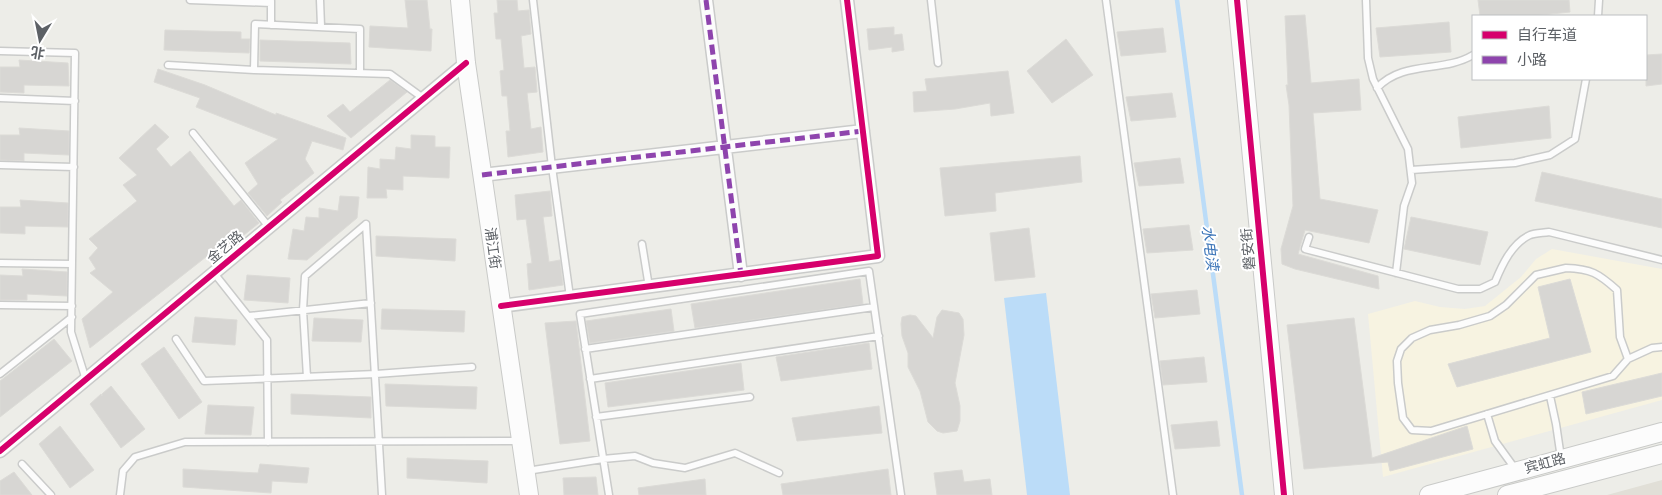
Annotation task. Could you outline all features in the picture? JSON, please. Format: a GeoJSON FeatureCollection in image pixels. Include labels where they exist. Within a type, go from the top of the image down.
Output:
{"type":"FeatureCollection","features":[{"type":"Feature","properties":{"kind":"street","name":"浦江街"},"geometry":{"type":"LineString","coordinates":[[460,0],[466,63],[529,495]]}},
{"type":"Feature","properties":{"kind":"street"},"geometry":{"type":"LineString","coordinates":[[706,0],[741,274]]}},
{"type":"Feature","properties":{"kind":"street"},"geometry":{"type":"LineString","coordinates":[[502,306],[878,256],[847,0]]}},
{"type":"Feature","properties":{"kind":"street","name":"磐安街"},"geometry":{"type":"LineString","coordinates":[[1239,1],[1284,495]]}},
{"type":"Feature","properties":{"kind":"street","name":"金艺路"},"geometry":{"type":"LineString","coordinates":[[1,448],[86,380],[466,63]]}},
{"type":"Feature","properties":{"kind":"street"},"geometry":{"type":"LineString","coordinates":[[482,175],[863,131]]}},
{"type":"Feature","properties":{"kind":"street","name":"宾虹路"},"geometry":{"type":"LineString","coordinates":[[1429,495],[1662,432]]}},
{"type":"Feature","properties":{"kind":"street","name":"宾虹路"},"geometry":{"type":"LineString","coordinates":[[1508,495],[1662,454]]}},
{"type":"Feature","properties":{"kind":"lane"},"geometry":{"type":"LineString","coordinates":[[190,0],[271,2],[271,25]]}},
{"type":"Feature","properties":{"kind":"lane"},"geometry":{"type":"LineString","coordinates":[[320,0],[320,26]]}},
{"type":"Feature","properties":{"kind":"lane"},"geometry":{"type":"LineString","coordinates":[[533,0],[552,167],[570,297]]}},
{"type":"Feature","properties":{"kind":"lane"},"geometry":{"type":"LineString","coordinates":[[931,0],[938,64]]}},
{"type":"Feature","properties":{"kind":"lane"},"geometry":{"type":"LineString","coordinates":[[1106,0],[1173,495]]}},
{"type":"Feature","properties":{"kind":"lane"},"geometry":{"type":"LineString","coordinates":[[1366,0],[1368,58],[1373,79],[1408,149],[1411,170],[1412,183],[1404,206],[1396,273]]}},
{"type":"Feature","properties":{"kind":"lane"},"geometry":{"type":"LineString","coordinates":[[1598,15],[1600,0]]}},
{"type":"Feature","properties":{"kind":"lane"},"geometry":{"type":"LineString","coordinates":[[254,70],[255,24],[360,28],[360,72]]}},
{"type":"Feature","properties":{"kind":"lane"},"geometry":{"type":"LineString","coordinates":[[0,52],[75,53],[71,332],[86,380]]}},
{"type":"Feature","properties":{"kind":"lane"},"geometry":{"type":"LineString","coordinates":[[1377,88],[1396,74],[1411,69],[1462,62],[1472,56]]}},
{"type":"Feature","properties":{"kind":"lane"},"geometry":{"type":"LineString","coordinates":[[168,65],[254,70],[390,74],[423,98]]}},
{"type":"Feature","properties":{"kind":"lane"},"geometry":{"type":"LineString","coordinates":[[1411,170],[1516,163],[1550,155],[1575,140],[1586,80]]}},
{"type":"Feature","properties":{"kind":"lane"},"geometry":{"type":"LineString","coordinates":[[0,98],[75,101]]}},
{"type":"Feature","properties":{"kind":"lane"},"geometry":{"type":"LineString","coordinates":[[193,133],[268,227]]}},
{"type":"Feature","properties":{"kind":"lane"},"geometry":{"type":"LineString","coordinates":[[0,165],[74,167]]}},
{"type":"Feature","properties":{"kind":"lane"},"geometry":{"type":"LineString","coordinates":[[307,377],[303,310],[305,276],[366,224],[382,495]]}},
{"type":"Feature","properties":{"kind":"lane"},"geometry":{"type":"LineString","coordinates":[[1309,237],[1305,249],[1458,289],[1480,289],[1495,282],[1502,266],[1516,246],[1530,235],[1549,232],[1662,260]]}},
{"type":"Feature","properties":{"kind":"lane"},"geometry":{"type":"LineString","coordinates":[[642,244],[649,287]]}},
{"type":"Feature","properties":{"kind":"lane"},"geometry":{"type":"LineString","coordinates":[[0,263],[72,264]]}},
{"type":"Feature","properties":{"kind":"lane"},"geometry":{"type":"LineString","coordinates":[[1628,359],[1620,337],[1617,290],[1601,276],[1584,269],[1566,268],[1536,275],[1506,305],[1490,316],[1459,325],[1430,330],[1412,338],[1400,348],[1397,360],[1403,418],[1412,430],[1430,431],[1614,376],[1628,359],[1652,348],[1662,347]]}},
{"type":"Feature","properties":{"kind":"lane"},"geometry":{"type":"LineString","coordinates":[[609,495],[580,314],[869,271],[901,495]]}},
{"type":"Feature","properties":{"kind":"lane"},"geometry":{"type":"LineString","coordinates":[[214,273],[268,340],[268,442]]}},
{"type":"Feature","properties":{"kind":"lane"},"geometry":{"type":"LineString","coordinates":[[249,316],[371,303]]}},
{"type":"Feature","properties":{"kind":"lane"},"geometry":{"type":"LineString","coordinates":[[0,305],[72,306]]}},
{"type":"Feature","properties":{"kind":"lane"},"geometry":{"type":"LineString","coordinates":[[585,349],[874,307]]}},
{"type":"Feature","properties":{"kind":"lane"},"geometry":{"type":"LineString","coordinates":[[0,374],[72,317]]}},
{"type":"Feature","properties":{"kind":"lane"},"geometry":{"type":"LineString","coordinates":[[590,379],[879,336]]}},
{"type":"Feature","properties":{"kind":"lane"},"geometry":{"type":"LineString","coordinates":[[176,339],[204,381],[376,374],[472,367]]}},
{"type":"Feature","properties":{"kind":"lane"},"geometry":{"type":"LineString","coordinates":[[1550,396],[1561,459]]}},
{"type":"Feature","properties":{"kind":"lane"},"geometry":{"type":"LineString","coordinates":[[596,417],[750,397]]}},
{"type":"Feature","properties":{"kind":"lane"},"geometry":{"type":"LineString","coordinates":[[1487,414],[1495,440],[1516,471]]}},
{"type":"Feature","properties":{"kind":"lane"},"geometry":{"type":"LineString","coordinates":[[120,495],[123,471],[134,457],[186,442],[521,441]]}},
{"type":"Feature","properties":{"kind":"lane"},"geometry":{"type":"LineString","coordinates":[[526,472],[603,459],[635,456],[653,463],[685,468],[735,453],[779,473]]}},
{"type":"Feature","properties":{"kind":"lane"},"geometry":{"type":"LineString","coordinates":[[22,464],[51,495]]}},
{"type":"Feature","properties":{"kind":"shaded area"},"geometry":{"type":"Polygon","coordinates":[[[1552,249],[1662,269],[1662,400],[1383,477],[1368,314],[1415,301],[1440,307],[1465,309],[1485,306],[1521,277],[1536,259],[1552,249]]]}},
{"type":"Feature","properties":{"kind":"shaded area"},"geometry":{"type":"Polygon","coordinates":[[[1662,480],[1662,495],[1607,495],[1662,480]]]}},
{"type":"Feature","properties":{"kind":"water"},"geometry":{"type":"Polygon","coordinates":[[[1046,293],[1070,495],[1027,495],[1004,298],[1046,293]]]}},
{"type":"Feature","properties":{"kind":"building"},"geometry":{"type":"Polygon","coordinates":[[[405,0],[427,0],[430,29],[432,29],[431,51],[369,47],[370,26],[408,28],[405,0]]]}},
{"type":"Feature","properties":{"kind":"building"},"geometry":{"type":"Polygon","coordinates":[[[497,0],[517,0],[518,11],[529,10],[531,34],[521,36],[524,68],[535,67],[537,92],[527,93],[531,129],[541,127],[543,152],[508,157],[506,131],[510,131],[507,96],[502,96],[500,71],[504,70],[501,39],[496,39],[494,13],[498,13],[497,0]]]}},
{"type":"Feature","properties":{"kind":"building"},"geometry":{"type":"Polygon","coordinates":[[[1478,0],[1569,0],[1570,12],[1542,15],[1480,15],[1478,0]]]}},
{"type":"Feature","properties":{"kind":"building"},"geometry":{"type":"Polygon","coordinates":[[[1305,15],[1311,83],[1359,79],[1361,110],[1313,113],[1320,199],[1378,210],[1369,243],[1305,230],[1298,254],[1378,276],[1379,289],[1295,269],[1282,264],[1281,249],[1293,206],[1289,105],[1286,85],[1288,85],[1285,16],[1305,15]]]}},
{"type":"Feature","properties":{"kind":"building"},"geometry":{"type":"Polygon","coordinates":[[[1449,22],[1451,52],[1380,57],[1376,28],[1449,22]]]}},
{"type":"Feature","properties":{"kind":"building"},"geometry":{"type":"Polygon","coordinates":[[[894,27],[894,35],[902,34],[904,50],[892,52],[892,47],[869,50],[867,29],[894,27]]]}},
{"type":"Feature","properties":{"kind":"building"},"geometry":{"type":"Polygon","coordinates":[[[1163,28],[1166,52],[1121,56],[1117,32],[1163,28]]]}},
{"type":"Feature","properties":{"kind":"building"},"geometry":{"type":"Polygon","coordinates":[[[165,30],[241,32],[241,39],[250,39],[249,53],[164,50],[165,30]]]}},
{"type":"Feature","properties":{"kind":"building"},"geometry":{"type":"Polygon","coordinates":[[[1066,39],[1093,75],[1052,103],[1027,71],[1066,39]]]}},
{"type":"Feature","properties":{"kind":"building"},"geometry":{"type":"Polygon","coordinates":[[[260,40],[350,43],[351,64],[260,61],[260,40]]]}},
{"type":"Feature","properties":{"kind":"building"},"geometry":{"type":"Polygon","coordinates":[[[1662,54],[1662,84],[1646,86],[1647,55],[1662,54]]]}},
{"type":"Feature","properties":{"kind":"building"},"geometry":{"type":"Polygon","coordinates":[[[19,60],[68,63],[69,86],[24,85],[24,93],[0,92],[0,67],[20,67],[19,60]]]}},
{"type":"Feature","properties":{"kind":"building"},"geometry":{"type":"Polygon","coordinates":[[[158,69],[205,85],[276,115],[276,113],[346,138],[343,150],[312,141],[305,159],[314,173],[280,200],[282,202],[267,216],[248,193],[258,184],[245,163],[278,139],[196,107],[200,98],[154,82],[158,69]]]}},
{"type":"Feature","properties":{"kind":"building"},"geometry":{"type":"Polygon","coordinates":[[[1008,71],[1014,113],[991,116],[990,103],[955,109],[914,112],[913,92],[927,91],[925,79],[1008,71]]]}},
{"type":"Feature","properties":{"kind":"building"},"geometry":{"type":"Polygon","coordinates":[[[390,80],[407,92],[351,138],[327,116],[343,104],[350,112],[390,80]]]}},
{"type":"Feature","properties":{"kind":"building"},"geometry":{"type":"Polygon","coordinates":[[[1172,93],[1176,117],[1131,121],[1126,97],[1172,93]]]}},
{"type":"Feature","properties":{"kind":"building"},"geometry":{"type":"Polygon","coordinates":[[[1549,106],[1551,138],[1461,148],[1458,117],[1549,106]]]}},
{"type":"Feature","properties":{"kind":"building"},"geometry":{"type":"Polygon","coordinates":[[[155,124],[169,137],[156,149],[171,167],[190,151],[234,206],[241,200],[259,223],[229,247],[225,242],[90,348],[82,319],[113,292],[90,273],[96,269],[89,258],[98,248],[89,239],[137,201],[123,185],[137,175],[119,158],[155,124]]]}},
{"type":"Feature","properties":{"kind":"building"},"geometry":{"type":"Polygon","coordinates":[[[19,128],[69,131],[69,155],[24,153],[24,161],[0,160],[0,135],[20,135],[19,128]]]}},
{"type":"Feature","properties":{"kind":"building"},"geometry":{"type":"Polygon","coordinates":[[[411,135],[435,136],[435,147],[450,147],[449,178],[403,176],[403,190],[386,189],[387,198],[367,198],[368,167],[380,169],[380,159],[395,160],[396,147],[411,149],[411,135]]]}},
{"type":"Feature","properties":{"kind":"building"},"geometry":{"type":"Polygon","coordinates":[[[1080,156],[1082,182],[995,193],[996,211],[945,216],[940,168],[1080,156]]]}},
{"type":"Feature","properties":{"kind":"building"},"geometry":{"type":"Polygon","coordinates":[[[1180,158],[1184,183],[1139,186],[1134,163],[1180,158]]]}},
{"type":"Feature","properties":{"kind":"building"},"geometry":{"type":"Polygon","coordinates":[[[1542,172],[1662,199],[1662,228],[1535,201],[1542,172]]]}},
{"type":"Feature","properties":{"kind":"building"},"geometry":{"type":"Polygon","coordinates":[[[550,191],[552,216],[543,217],[549,262],[560,260],[563,285],[529,290],[527,264],[532,263],[526,219],[517,220],[515,195],[550,191]]]}},
{"type":"Feature","properties":{"kind":"building"},"geometry":{"type":"Polygon","coordinates":[[[340,196],[359,197],[357,218],[307,260],[288,259],[293,229],[304,231],[306,217],[319,218],[319,208],[338,211],[340,196]]]}},
{"type":"Feature","properties":{"kind":"building"},"geometry":{"type":"Polygon","coordinates":[[[20,200],[68,203],[68,227],[25,226],[25,234],[0,233],[0,207],[21,207],[20,200]]]}},
{"type":"Feature","properties":{"kind":"building"},"geometry":{"type":"Polygon","coordinates":[[[1411,217],[1488,232],[1480,265],[1404,249],[1411,217]]]}},
{"type":"Feature","properties":{"kind":"building"},"geometry":{"type":"Polygon","coordinates":[[[1189,225],[1193,250],[1147,253],[1143,229],[1189,225]]]}},
{"type":"Feature","properties":{"kind":"building"},"geometry":{"type":"Polygon","coordinates":[[[1029,228],[1035,277],[995,281],[990,233],[1029,228]]]}},
{"type":"Feature","properties":{"kind":"building"},"geometry":{"type":"Polygon","coordinates":[[[376,236],[456,239],[455,261],[376,256],[376,236]]]}},
{"type":"Feature","properties":{"kind":"building"},"geometry":{"type":"Polygon","coordinates":[[[22,269],[67,272],[67,296],[27,294],[27,300],[0,300],[0,275],[23,276],[22,269]]]}},
{"type":"Feature","properties":{"kind":"building"},"geometry":{"type":"Polygon","coordinates":[[[247,275],[290,278],[288,303],[244,300],[247,275]]]}},
{"type":"Feature","properties":{"kind":"building"},"geometry":{"type":"Polygon","coordinates":[[[860,279],[863,304],[695,328],[691,304],[860,279]]]}},
{"type":"Feature","properties":{"kind":"building"},"geometry":{"type":"Polygon","coordinates":[[[1570,279],[1591,352],[1457,387],[1448,364],[1550,338],[1538,287],[1570,279]]]}},
{"type":"Feature","properties":{"kind":"building"},"geometry":{"type":"Polygon","coordinates":[[[1197,290],[1200,314],[1155,318],[1151,294],[1197,290]]]}},
{"type":"Feature","properties":{"kind":"building"},"geometry":{"type":"Polygon","coordinates":[[[382,309],[465,311],[464,332],[381,329],[382,309]]]}},
{"type":"Feature","properties":{"kind":"building"},"geometry":{"type":"Polygon","coordinates":[[[671,309],[674,331],[590,343],[586,321],[671,309]]]}},
{"type":"Feature","properties":{"kind":"building"},"geometry":{"type":"Polygon","coordinates":[[[942,310],[959,313],[963,319],[964,335],[955,383],[960,406],[960,421],[957,431],[943,433],[937,431],[928,422],[920,391],[908,367],[908,353],[902,336],[901,324],[902,317],[916,316],[933,338],[937,317],[942,310]]]}},
{"type":"Feature","properties":{"kind":"building"},"geometry":{"type":"Polygon","coordinates":[[[195,317],[237,320],[235,345],[192,342],[195,317]]]}},
{"type":"Feature","properties":{"kind":"building"},"geometry":{"type":"Polygon","coordinates":[[[314,318],[363,320],[361,342],[312,341],[314,318]]]}},
{"type":"Feature","properties":{"kind":"building"},"geometry":{"type":"Polygon","coordinates":[[[1354,318],[1372,458],[1467,426],[1473,449],[1390,471],[1388,462],[1304,469],[1287,325],[1354,318]]]}},
{"type":"Feature","properties":{"kind":"building"},"geometry":{"type":"Polygon","coordinates":[[[576,321],[590,441],[560,444],[545,323],[576,321]]]}},
{"type":"Feature","properties":{"kind":"building"},"geometry":{"type":"Polygon","coordinates":[[[54,339],[72,361],[0,417],[0,381],[54,339]]]}},
{"type":"Feature","properties":{"kind":"building"},"geometry":{"type":"Polygon","coordinates":[[[869,343],[872,369],[781,381],[776,357],[869,343]]]}},
{"type":"Feature","properties":{"kind":"building"},"geometry":{"type":"Polygon","coordinates":[[[164,347],[202,402],[179,419],[141,364],[164,347]]]}},
{"type":"Feature","properties":{"kind":"building"},"geometry":{"type":"Polygon","coordinates":[[[1204,357],[1207,382],[1163,385],[1160,361],[1204,357]]]}},
{"type":"Feature","properties":{"kind":"building"},"geometry":{"type":"Polygon","coordinates":[[[741,363],[744,390],[608,407],[605,383],[741,363]]]}},
{"type":"Feature","properties":{"kind":"building"},"geometry":{"type":"Polygon","coordinates":[[[1662,373],[1662,396],[1586,414],[1582,392],[1662,373]]]}},
{"type":"Feature","properties":{"kind":"building"},"geometry":{"type":"Polygon","coordinates":[[[385,384],[477,387],[476,409],[386,406],[385,384]]]}},
{"type":"Feature","properties":{"kind":"building"},"geometry":{"type":"Polygon","coordinates":[[[111,386],[145,429],[121,448],[90,404],[101,394],[102,396],[111,386]]]}},
{"type":"Feature","properties":{"kind":"building"},"geometry":{"type":"Polygon","coordinates":[[[291,394],[371,397],[371,418],[291,414],[291,394]]]}},
{"type":"Feature","properties":{"kind":"building"},"geometry":{"type":"Polygon","coordinates":[[[208,405],[254,407],[251,435],[205,434],[208,405]]]}},
{"type":"Feature","properties":{"kind":"building"},"geometry":{"type":"Polygon","coordinates":[[[879,406],[882,433],[797,441],[792,418],[879,406]]]}},
{"type":"Feature","properties":{"kind":"building"},"geometry":{"type":"Polygon","coordinates":[[[1217,421],[1220,446],[1175,449],[1171,425],[1217,421]]]}},
{"type":"Feature","properties":{"kind":"building"},"geometry":{"type":"Polygon","coordinates":[[[60,426],[94,470],[70,488],[39,444],[60,426]]]}},
{"type":"Feature","properties":{"kind":"building"},"geometry":{"type":"Polygon","coordinates":[[[407,458],[488,461],[487,483],[407,478],[407,458]]]}},
{"type":"Feature","properties":{"kind":"building"},"geometry":{"type":"Polygon","coordinates":[[[260,464],[309,468],[307,483],[272,481],[271,493],[183,487],[183,469],[258,473],[260,464]]]}},
{"type":"Feature","properties":{"kind":"building"},"geometry":{"type":"Polygon","coordinates":[[[888,469],[891,495],[783,495],[781,484],[888,469]]]}},
{"type":"Feature","properties":{"kind":"building"},"geometry":{"type":"Polygon","coordinates":[[[962,470],[964,482],[990,479],[992,495],[937,495],[934,473],[962,470]]]}},
{"type":"Feature","properties":{"kind":"building"},"geometry":{"type":"Polygon","coordinates":[[[14,472],[32,495],[0,495],[0,481],[14,472]]]}},
{"type":"Feature","properties":{"kind":"building"},"geometry":{"type":"Polygon","coordinates":[[[596,477],[598,495],[564,495],[563,478],[596,477]]]}},
{"type":"Feature","properties":{"kind":"building"},"geometry":{"type":"Polygon","coordinates":[[[705,479],[706,495],[639,495],[638,488],[705,479]]]}},
{"type":"Feature","properties":{"kind":"waterway","name":"水电渎"},"geometry":{"type":"LineString","coordinates":[[1177,0],[1242,495]]}},
{"type":"Feature","properties":{"kind":"marked path"},"geometry":{"type":"LineString","coordinates":[[706,0],[741,275]]}},
{"type":"Feature","properties":{"kind":"marked path"},"geometry":{"type":"LineString","coordinates":[[482,175],[863,131]]}},
{"type":"Feature","properties":{"kind":"cycle path"},"geometry":{"type":"LineString","coordinates":[[501,306],[878,256],[847,0]]}},
{"type":"Feature","properties":{"kind":"cycle path"},"geometry":{"type":"LineString","coordinates":[[1237,0],[1284,495]]}},
{"type":"Feature","properties":{"kind":"cycle path"},"geometry":{"type":"LineString","coordinates":[[0,451],[466,63]]}}]}
